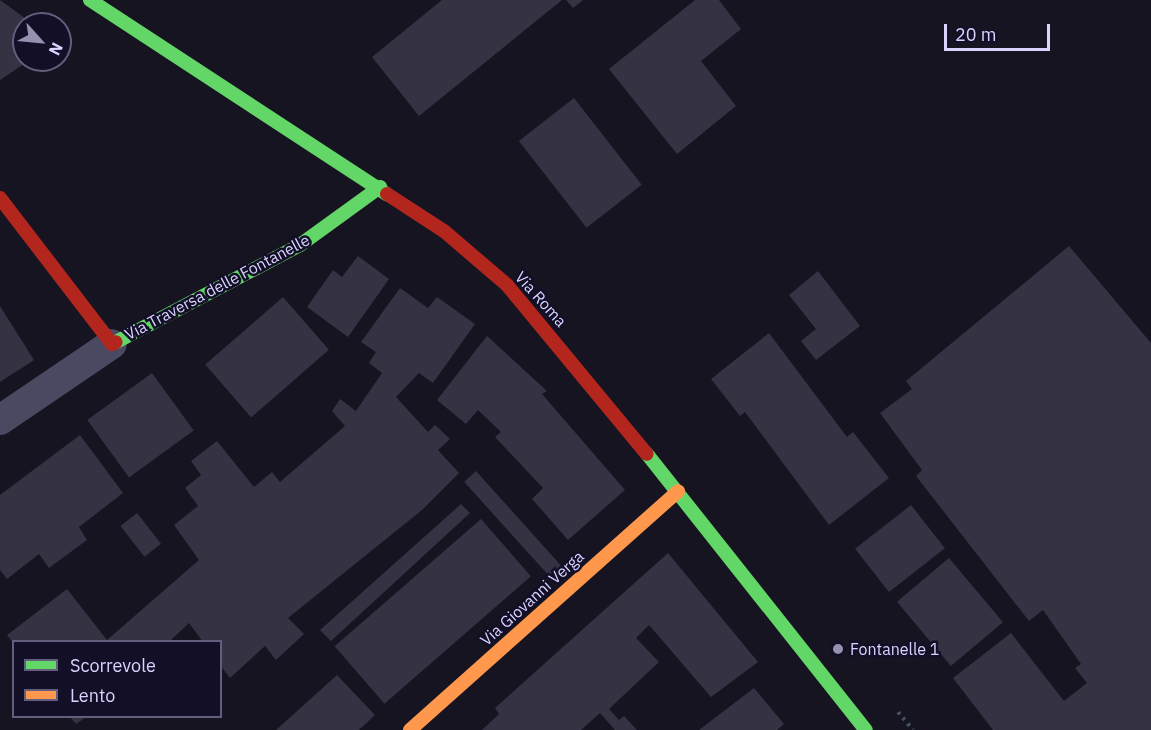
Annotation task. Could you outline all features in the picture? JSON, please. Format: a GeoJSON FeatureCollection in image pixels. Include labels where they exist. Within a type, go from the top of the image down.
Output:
{"type":"FeatureCollection","features":[{"type":"Feature","properties":{"kind":"main road","name":"Via Roma"},"geometry":{"type":"LineString","coordinates":[[90,0],[380,187],[444,231],[507,285],[678,491],[866,730]]}},
{"type":"Feature","properties":{"kind":"main road","name":"Via Traversa delle Fontanelle"},"geometry":{"type":"LineString","coordinates":[[0,198],[112,344],[300,245],[380,187]]}},
{"type":"Feature","properties":{"kind":"main road","name":"Via Giovanni Verga"},"geometry":{"type":"LineString","coordinates":[[410,730],[678,491]]}},
{"type":"Feature","properties":{"kind":"street","name":"Via Traversa delle Fontanelle"},"geometry":{"type":"LineString","coordinates":[[0,420],[112,344]]}},
{"type":"Feature","properties":{"kind":"building"},"geometry":{"type":"Polygon","coordinates":[[[0,0],[16,12],[12,12],[12,72],[0,80],[0,0]]]}},
{"type":"Feature","properties":{"kind":"building"},"geometry":{"type":"Polygon","coordinates":[[[442,0],[562,0],[419,116],[372,57],[442,0]]]}},
{"type":"Feature","properties":{"kind":"building"},"geometry":{"type":"Polygon","coordinates":[[[566,0],[583,0],[573,8],[566,0]]]}},
{"type":"Feature","properties":{"kind":"building"},"geometry":{"type":"Polygon","coordinates":[[[695,0],[719,0],[741,29],[701,61],[736,106],[677,154],[609,69],[695,0]]]}},
{"type":"Feature","properties":{"kind":"building"},"geometry":{"type":"Polygon","coordinates":[[[574,98],[642,185],[587,228],[519,141],[574,98]]]}},
{"type":"Feature","properties":{"kind":"building"},"geometry":{"type":"Polygon","coordinates":[[[1069,246],[1151,343],[1151,730],[993,730],[953,678],[1011,633],[1064,701],[1087,683],[1075,668],[1081,664],[1043,610],[1029,621],[916,476],[922,470],[880,413],[912,389],[906,381],[1069,246]]]}},
{"type":"Feature","properties":{"kind":"building"},"geometry":{"type":"Polygon","coordinates":[[[358,256],[389,279],[348,337],[307,307],[333,270],[342,277],[358,256]]]}},
{"type":"Feature","properties":{"kind":"building"},"geometry":{"type":"Polygon","coordinates":[[[818,271],[860,326],[816,360],[801,341],[816,329],[789,295],[818,271]]]}},
{"type":"Feature","properties":{"kind":"building"},"geometry":{"type":"Polygon","coordinates":[[[400,288],[428,308],[437,297],[475,324],[433,383],[419,373],[396,397],[428,432],[435,425],[450,439],[438,450],[459,473],[422,510],[288,618],[304,634],[276,660],[265,646],[230,678],[222,668],[222,640],[202,640],[189,623],[171,640],[107,640],[199,560],[174,525],[198,506],[185,488],[201,475],[191,461],[217,441],[254,487],[272,472],[280,482],[345,426],[332,411],[340,399],[356,411],[382,373],[369,363],[376,352],[361,342],[400,288]]]}},
{"type":"Feature","properties":{"kind":"building"},"geometry":{"type":"Polygon","coordinates":[[[283,297],[329,350],[251,417],[205,365],[283,297]]]}},
{"type":"Feature","properties":{"kind":"building"},"geometry":{"type":"Polygon","coordinates":[[[0,306],[34,360],[0,382],[0,306]]]}},
{"type":"Feature","properties":{"kind":"building"},"geometry":{"type":"Polygon","coordinates":[[[769,333],[847,437],[853,432],[889,478],[829,525],[745,412],[740,416],[711,379],[769,333]]]}},
{"type":"Feature","properties":{"kind":"building"},"geometry":{"type":"Polygon","coordinates":[[[487,336],[547,391],[542,394],[625,490],[568,540],[532,499],[543,488],[495,437],[501,432],[478,410],[466,424],[437,400],[487,336]]]}},
{"type":"Feature","properties":{"kind":"building"},"geometry":{"type":"Polygon","coordinates":[[[152,373],[194,430],[129,477],[87,420],[152,373]]]}},
{"type":"Feature","properties":{"kind":"building"},"geometry":{"type":"Polygon","coordinates":[[[80,435],[123,493],[79,527],[87,540],[49,568],[39,554],[7,579],[0,570],[0,495],[80,435]]]}},
{"type":"Feature","properties":{"kind":"building"},"geometry":{"type":"Polygon","coordinates":[[[476,471],[561,565],[549,576],[464,482],[476,471]]]}},
{"type":"Feature","properties":{"kind":"building"},"geometry":{"type":"Polygon","coordinates":[[[461,504],[470,513],[331,641],[320,630],[461,504]]]}},
{"type":"Feature","properties":{"kind":"building"},"geometry":{"type":"Polygon","coordinates":[[[911,505],[945,548],[889,592],[855,549],[911,505]]]}},
{"type":"Feature","properties":{"kind":"building"},"geometry":{"type":"Polygon","coordinates":[[[137,513],[161,544],[144,557],[120,526],[137,513]]]}},
{"type":"Feature","properties":{"kind":"building"},"geometry":{"type":"Polygon","coordinates":[[[481,519],[531,576],[384,704],[335,646],[481,519]]]}},
{"type":"Feature","properties":{"kind":"building"},"geometry":{"type":"Polygon","coordinates":[[[668,553],[758,662],[711,697],[649,625],[636,638],[659,662],[609,709],[619,720],[624,716],[637,730],[615,730],[600,713],[581,730],[482,730],[499,714],[495,708],[668,553]]]}},
{"type":"Feature","properties":{"kind":"building"},"geometry":{"type":"Polygon","coordinates":[[[949,558],[1003,622],[951,666],[897,602],[949,558]]]}},
{"type":"Feature","properties":{"kind":"building"},"geometry":{"type":"Polygon","coordinates":[[[67,589],[107,640],[12,641],[7,635],[67,589]]]}},
{"type":"Feature","properties":{"kind":"building"},"geometry":{"type":"Polygon","coordinates":[[[337,675],[375,715],[359,730],[276,730],[337,675]]]}},
{"type":"Feature","properties":{"kind":"building"},"geometry":{"type":"Polygon","coordinates":[[[754,688],[784,724],[777,730],[699,730],[754,688]]]}},
{"type":"Feature","properties":{"kind":"building"},"geometry":{"type":"Polygon","coordinates":[[[71,718],[85,718],[76,724],[71,718]]]}},
{"type":"Feature","properties":{"kind":"traffic: fast"},"geometry":{"type":"LineString","coordinates":[[90,0],[387,194]]}},
{"type":"Feature","properties":{"kind":"traffic: fast"},"geometry":{"type":"LineString","coordinates":[[116,342],[300,245],[380,187]]}},
{"type":"Feature","properties":{"kind":"traffic: fast"},"geometry":{"type":"LineString","coordinates":[[647,454],[866,730]]}},
{"type":"Feature","properties":{"kind":"traffic: slow"},"geometry":{"type":"LineString","coordinates":[[410,730],[678,491]]}},
{"type":"Feature","properties":{"kind":"traffic: jam"},"geometry":{"type":"LineString","coordinates":[[387,194],[444,231],[507,285],[647,454]]}},
{"type":"Feature","properties":{"kind":"traffic: jam"},"geometry":{"type":"LineString","coordinates":[[0,198],[112,344],[116,342]]}},
{"type":"Feature","properties":{"kind":"place","name":"Fontanelle 1"},"geometry":{"type":"Point","coordinates":[838,649]}}]}
